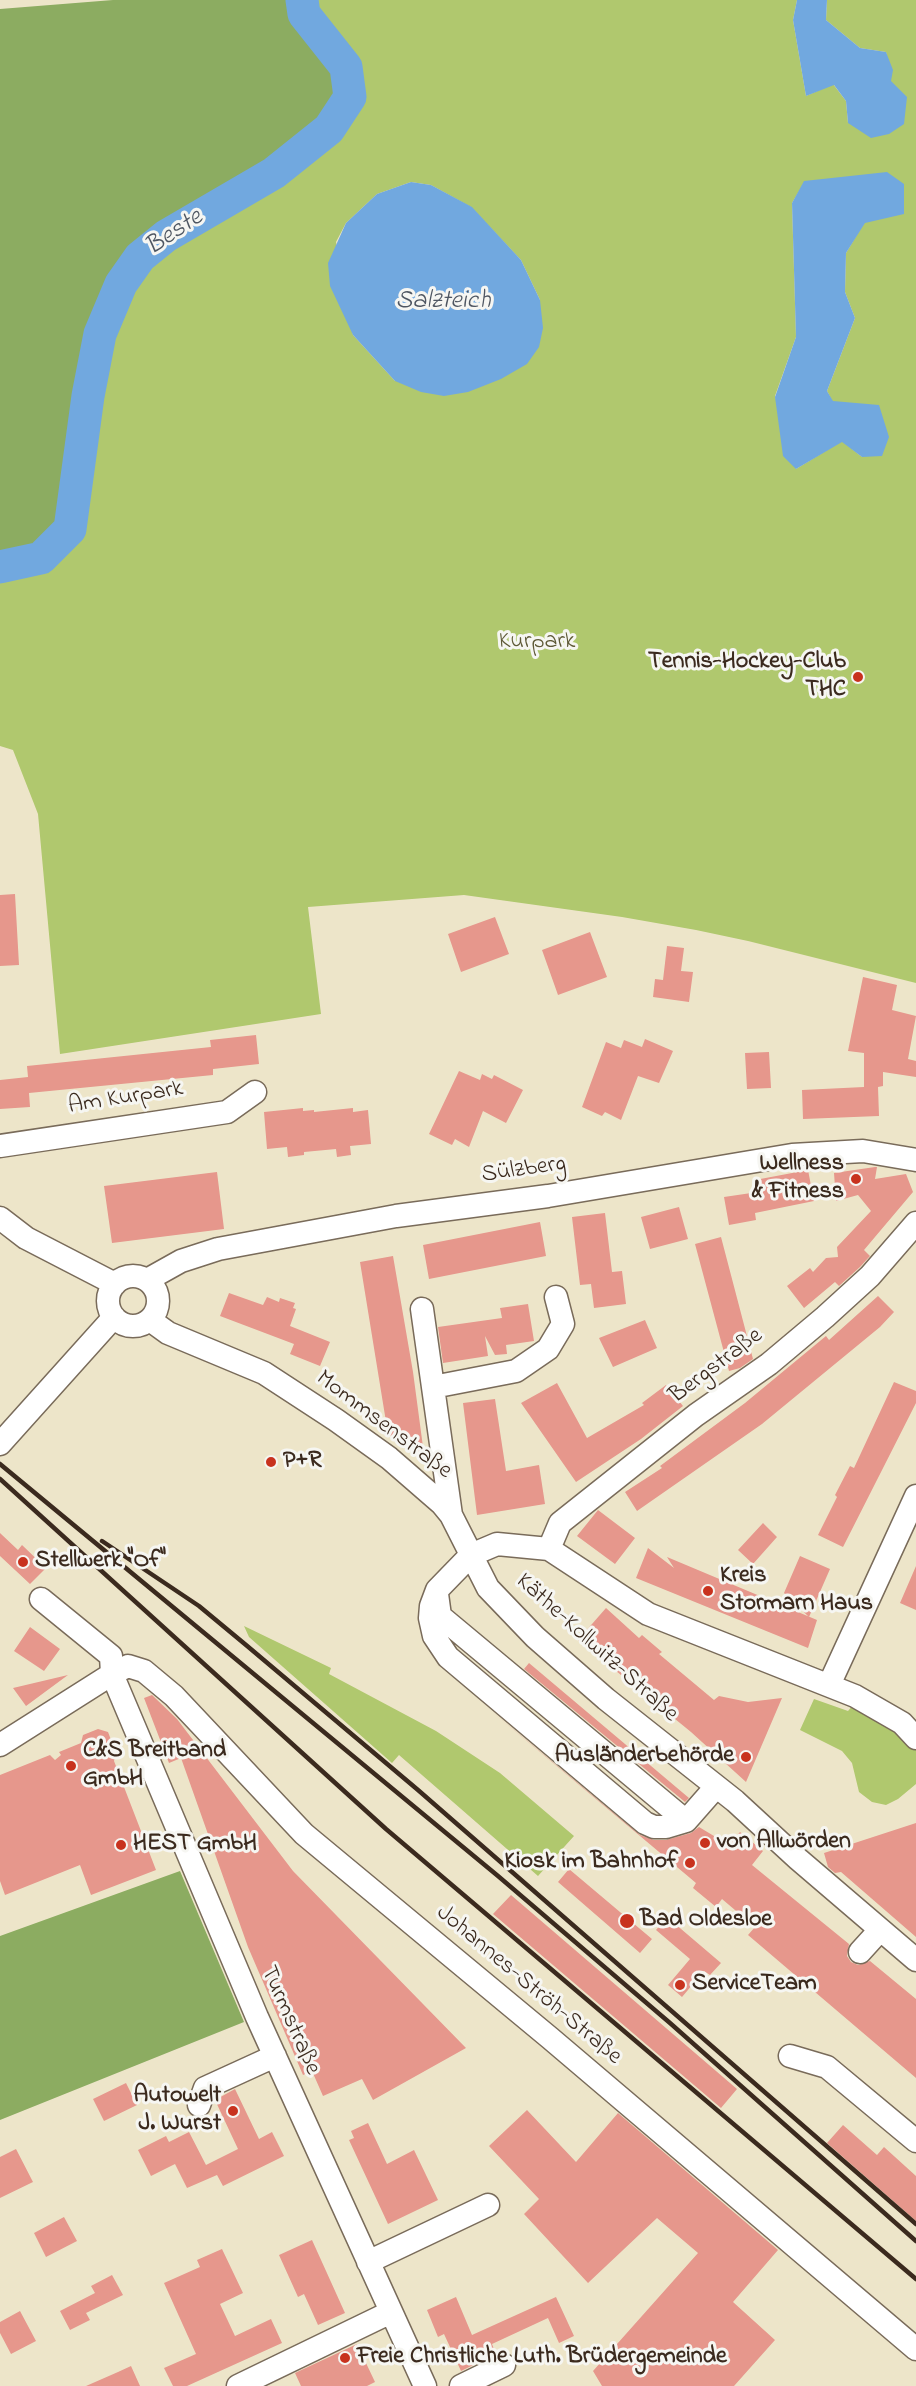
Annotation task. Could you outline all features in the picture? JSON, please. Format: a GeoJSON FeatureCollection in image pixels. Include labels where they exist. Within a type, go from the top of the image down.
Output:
{"type":"FeatureCollection","features":[{"type":"Feature","properties":{"kind":"street","name":"Am Kurpark"},"geometry":{"type":"LineString","coordinates":[[0,1146],[227,1112],[255,1092]]}},
{"type":"Feature","properties":{"kind":"street","name":"Sülzberg"},"geometry":{"type":"LineString","coordinates":[[115,1284],[134,1276],[147,1281],[181,1261],[218,1249],[396,1216],[548,1196],[792,1155],[863,1151],[916,1160]]}},
{"type":"Feature","properties":{"kind":"street"},"geometry":{"type":"LineString","coordinates":[[0,1218],[27,1238],[115,1284],[108,1304],[114,1317],[128,1326],[136,1326],[150,1320],[155,1314],[158,1299],[153,1286],[147,1281]]}},
{"type":"Feature","properties":{"kind":"street","name":"Bergstraße"},"geometry":{"type":"LineString","coordinates":[[549,1549],[560,1523],[696,1415],[769,1364],[825,1317],[870,1276],[916,1223]]}},
{"type":"Feature","properties":{"kind":"street"},"geometry":{"type":"LineString","coordinates":[[433,1387],[516,1371],[548,1349],[563,1324],[556,1297]]}},
{"type":"Feature","properties":{"kind":"street"},"geometry":{"type":"LineString","coordinates":[[422,1309],[451,1515]]}},
{"type":"Feature","properties":{"kind":"street"},"geometry":{"type":"LineString","coordinates":[[0,1444],[114,1317]]}},
{"type":"Feature","properties":{"kind":"street","name":"Mommsenstraße"},"geometry":{"type":"LineString","coordinates":[[150,1320],[168,1333],[264,1373],[336,1420],[388,1458],[442,1504],[451,1515],[471,1555]]}},
{"type":"Feature","properties":{"kind":"street"},"geometry":{"type":"LineString","coordinates":[[829,1685],[916,1496]]}},
{"type":"Feature","properties":{"kind":"street"},"geometry":{"type":"LineString","coordinates":[[715,1788],[686,1821],[440,1616],[437,1590],[471,1555],[496,1544],[549,1549],[648,1614],[829,1685],[902,1723],[916,1738]]}},
{"type":"Feature","properties":{"kind":"street","name":"Käthe-Kollwitz-Straße"},"geometry":{"type":"LineString","coordinates":[[471,1555],[488,1588],[535,1637],[715,1788],[735,1801],[916,1960]]}},
{"type":"Feature","properties":{"kind":"street","name":"Turmstraße"},"geometry":{"type":"LineString","coordinates":[[41,1599],[111,1656],[112,1674],[275,2056],[425,2386]]}},
{"type":"Feature","properties":{"kind":"street","name":"Johannes-Ströh-Straße"},"geometry":{"type":"LineString","coordinates":[[112,1674],[128,1666],[144,1671],[174,1696],[304,1834],[550,2038],[916,2349]]}},
{"type":"Feature","properties":{"kind":"street"},"geometry":{"type":"LineString","coordinates":[[0,1745],[112,1674]]}},
{"type":"Feature","properties":{"kind":"street"},"geometry":{"type":"LineString","coordinates":[[860,1952],[880,1930]]}},
{"type":"Feature","properties":{"kind":"street"},"geometry":{"type":"LineString","coordinates":[[198,2105],[205,2088],[275,2056]]}},
{"type":"Feature","properties":{"kind":"street"},"geometry":{"type":"LineString","coordinates":[[790,2056],[827,2067],[916,2141]]}},
{"type":"Feature","properties":{"kind":"street"},"geometry":{"type":"LineString","coordinates":[[368,2262],[488,2205]]}},
{"type":"Feature","properties":{"kind":"street"},"geometry":{"type":"LineString","coordinates":[[238,2386],[391,2313]]}},
{"type":"Feature","properties":{"kind":"street"},"geometry":{"type":"LineString","coordinates":[[461,2386],[504,2365]]}},
{"type":"Feature","properties":{"kind":"green space"},"geometry":{"type":"Polygon","coordinates":[[[113,0],[302,0],[304,14],[346,67],[350,97],[329,129],[274,173],[166,236],[140,257],[121,284],[100,334],[88,396],[70,529],[41,558],[0,567],[0,9],[113,0]]]}},
{"type":"Feature","properties":{"kind":"green space","name":"Kurpark"},"geometry":{"type":"Polygon","coordinates":[[[302,0],[797,0],[793,20],[806,96],[833,84],[846,101],[848,123],[891,81],[886,52],[860,48],[826,20],[827,0],[916,0],[916,983],[696,930],[622,917],[464,895],[308,907],[321,1014],[60,1054],[38,814],[13,750],[0,746],[0,567],[12,565],[69,529],[88,396],[100,334],[121,284],[140,257],[166,236],[274,173],[329,129],[346,67],[304,14],[302,0]],[[805,181],[792,203],[796,337],[775,396],[796,469],[842,441],[862,457],[827,391],[855,318],[845,292],[846,253],[864,223],[805,181]],[[411,182],[377,194],[346,223],[336,242],[353,335],[395,381],[540,300],[521,260],[471,207],[431,185],[411,182]]]}},
{"type":"Feature","properties":{"kind":"green space"},"geometry":{"type":"Polygon","coordinates":[[[244,1626],[331,1668],[329,1674],[436,1731],[500,1773],[574,1836],[538,1876],[399,1755],[392,1763],[249,1637],[244,1626]]]}},
{"type":"Feature","properties":{"kind":"green space"},"geometry":{"type":"Polygon","coordinates":[[[814,1699],[848,1711],[854,1704],[896,1731],[916,1750],[916,1784],[898,1799],[886,1805],[872,1802],[859,1792],[852,1763],[842,1751],[800,1730],[814,1699]]]}},
{"type":"Feature","properties":{"kind":"green space"},"geometry":{"type":"Polygon","coordinates":[[[180,1871],[244,2022],[0,2120],[0,1936],[180,1871]]]}},
{"type":"Feature","properties":{"kind":"water"},"geometry":{"type":"Polygon","coordinates":[[[797,0],[827,0],[826,20],[860,48],[886,52],[893,70],[891,81],[907,97],[904,124],[889,134],[871,138],[848,123],[846,101],[834,85],[806,96],[793,20],[797,0]]]}},
{"type":"Feature","properties":{"kind":"water"},"geometry":{"type":"Polygon","coordinates":[[[887,172],[904,184],[904,214],[865,223],[846,253],[845,292],[855,318],[827,391],[833,401],[879,405],[889,437],[882,456],[862,457],[842,442],[796,469],[783,456],[775,397],[796,337],[792,203],[804,181],[887,172]]]}},
{"type":"Feature","properties":{"kind":"water","name":"Salzteich"},"geometry":{"type":"Polygon","coordinates":[[[411,182],[431,185],[472,207],[521,260],[540,300],[543,328],[539,347],[527,364],[501,379],[468,392],[444,396],[421,392],[395,381],[353,335],[330,286],[328,263],[346,223],[377,194],[411,182]]]}},
{"type":"Feature","properties":{"kind":"building"},"geometry":{"type":"Polygon","coordinates":[[[15,894],[19,965],[0,966],[0,895],[15,894]]]}},
{"type":"Feature","properties":{"kind":"building"},"geometry":{"type":"Polygon","coordinates":[[[495,917],[509,954],[461,972],[448,934],[495,917]]]}},
{"type":"Feature","properties":{"kind":"building"},"geometry":{"type":"Polygon","coordinates":[[[590,932],[607,977],[558,995],[542,950],[590,932]]]}},
{"type":"Feature","properties":{"kind":"building"},"geometry":{"type":"Polygon","coordinates":[[[667,946],[684,948],[681,971],[693,972],[689,1002],[653,997],[655,979],[663,980],[667,946]]]}},
{"type":"Feature","properties":{"kind":"building"},"geometry":{"type":"Polygon","coordinates":[[[863,977],[897,985],[892,1010],[916,1016],[908,1059],[916,1061],[916,1077],[883,1072],[883,1086],[878,1087],[879,1116],[803,1119],[802,1090],[864,1087],[864,1053],[848,1051],[863,977]]]}},
{"type":"Feature","properties":{"kind":"building"},"geometry":{"type":"Polygon","coordinates":[[[256,1035],[259,1064],[213,1069],[213,1075],[29,1093],[30,1107],[0,1109],[0,1080],[28,1077],[27,1066],[211,1047],[210,1040],[256,1035]]]}},
{"type":"Feature","properties":{"kind":"building"},"geometry":{"type":"Polygon","coordinates":[[[645,1039],[673,1051],[659,1083],[638,1076],[621,1120],[605,1112],[602,1116],[582,1107],[606,1042],[621,1048],[624,1040],[642,1047],[645,1039]]]}},
{"type":"Feature","properties":{"kind":"building"},"geometry":{"type":"Polygon","coordinates":[[[769,1052],[771,1088],[747,1089],[745,1053],[769,1052]]]}},
{"type":"Feature","properties":{"kind":"building"},"geometry":{"type":"Polygon","coordinates":[[[459,1071],[480,1080],[482,1074],[492,1079],[494,1075],[523,1090],[506,1123],[483,1111],[469,1147],[455,1139],[452,1145],[429,1134],[459,1071]]]}},
{"type":"Feature","properties":{"kind":"building"},"geometry":{"type":"Polygon","coordinates":[[[303,1108],[303,1111],[314,1110],[314,1112],[353,1108],[353,1112],[368,1110],[371,1144],[350,1146],[351,1155],[337,1157],[336,1149],[304,1152],[304,1155],[288,1157],[287,1147],[267,1149],[264,1112],[303,1108]]]}},
{"type":"Feature","properties":{"kind":"building"},"geometry":{"type":"Polygon","coordinates":[[[877,1167],[875,1179],[906,1174],[913,1192],[864,1250],[870,1256],[860,1267],[839,1286],[835,1282],[804,1308],[787,1286],[810,1268],[813,1272],[826,1258],[838,1257],[837,1247],[871,1211],[858,1195],[836,1201],[834,1173],[877,1167]]]}},
{"type":"Feature","properties":{"kind":"building"},"geometry":{"type":"Polygon","coordinates":[[[808,1170],[814,1201],[755,1213],[756,1220],[729,1225],[724,1197],[758,1192],[755,1180],[808,1170]]]}},
{"type":"Feature","properties":{"kind":"building"},"geometry":{"type":"Polygon","coordinates":[[[217,1172],[224,1229],[112,1243],[104,1186],[217,1172]]]}},
{"type":"Feature","properties":{"kind":"building"},"geometry":{"type":"Polygon","coordinates":[[[679,1207],[688,1239],[650,1249],[641,1217],[679,1207]]]}},
{"type":"Feature","properties":{"kind":"building"},"geometry":{"type":"Polygon","coordinates":[[[605,1213],[612,1272],[622,1271],[626,1304],[594,1308],[591,1284],[580,1285],[572,1217],[605,1213]]]}},
{"type":"Feature","properties":{"kind":"building"},"geometry":{"type":"Polygon","coordinates":[[[540,1222],[546,1256],[429,1279],[423,1245],[540,1222]]]}},
{"type":"Feature","properties":{"kind":"building"},"geometry":{"type":"Polygon","coordinates":[[[721,1237],[753,1359],[740,1368],[729,1371],[695,1244],[721,1237]]]}},
{"type":"Feature","properties":{"kind":"building"},"geometry":{"type":"Polygon","coordinates":[[[393,1256],[413,1372],[425,1462],[388,1434],[360,1262],[393,1256]]]}},
{"type":"Feature","properties":{"kind":"building"},"geometry":{"type":"Polygon","coordinates":[[[229,1293],[263,1305],[267,1297],[279,1302],[280,1298],[295,1303],[293,1308],[296,1309],[290,1326],[330,1342],[320,1366],[290,1354],[294,1344],[220,1316],[229,1293]]]}},
{"type":"Feature","properties":{"kind":"building"},"geometry":{"type":"Polygon","coordinates":[[[878,1296],[894,1312],[880,1327],[762,1424],[637,1511],[625,1492],[662,1468],[660,1466],[745,1403],[826,1336],[829,1340],[878,1296]]]}},
{"type":"Feature","properties":{"kind":"building"},"geometry":{"type":"Polygon","coordinates":[[[528,1304],[534,1341],[506,1345],[507,1354],[495,1355],[485,1336],[488,1356],[443,1363],[438,1327],[502,1318],[500,1308],[528,1304]]]}},
{"type":"Feature","properties":{"kind":"building"},"geometry":{"type":"Polygon","coordinates":[[[645,1320],[657,1348],[613,1367],[599,1338],[645,1320]]]}},
{"type":"Feature","properties":{"kind":"building"},"geometry":{"type":"Polygon","coordinates":[[[894,1382],[916,1391],[916,1403],[843,1547],[818,1535],[837,1497],[835,1495],[850,1466],[854,1468],[894,1382]]]}},
{"type":"Feature","properties":{"kind":"building"},"geometry":{"type":"Polygon","coordinates":[[[557,1383],[587,1438],[644,1405],[642,1403],[666,1385],[683,1406],[641,1439],[576,1482],[521,1403],[557,1383]]]}},
{"type":"Feature","properties":{"kind":"building"},"geometry":{"type":"Polygon","coordinates":[[[495,1399],[506,1471],[539,1465],[545,1504],[477,1515],[463,1403],[495,1399]]]}},
{"type":"Feature","properties":{"kind":"building"},"geometry":{"type":"Polygon","coordinates":[[[598,1510],[635,1538],[615,1564],[577,1536],[598,1510]]]}},
{"type":"Feature","properties":{"kind":"building"},"geometry":{"type":"Polygon","coordinates":[[[763,1523],[777,1537],[753,1564],[738,1550],[763,1523]]]}},
{"type":"Feature","properties":{"kind":"building","name":"Stellwerk \"Of\""},"geometry":{"type":"Polygon","coordinates":[[[0,1533],[18,1550],[22,1545],[46,1568],[30,1584],[0,1556],[0,1533]]]}},
{"type":"Feature","properties":{"kind":"building","name":"Kreis Stormarn Haus"},"geometry":{"type":"Polygon","coordinates":[[[648,1548],[674,1568],[667,1557],[817,1620],[808,1648],[636,1578],[648,1548]]]}},
{"type":"Feature","properties":{"kind":"building"},"geometry":{"type":"Polygon","coordinates":[[[800,1556],[830,1569],[809,1617],[784,1593],[800,1556]]]}},
{"type":"Feature","properties":{"kind":"building"},"geometry":{"type":"Polygon","coordinates":[[[916,1566],[916,1610],[900,1603],[916,1566]]]}},
{"type":"Feature","properties":{"kind":"building"},"geometry":{"type":"Polygon","coordinates":[[[606,1608],[639,1638],[642,1635],[662,1652],[659,1654],[714,1700],[719,1696],[748,1702],[782,1698],[746,1782],[691,1732],[578,1640],[606,1608]]]}},
{"type":"Feature","properties":{"kind":"building"},"geometry":{"type":"Polygon","coordinates":[[[30,1627],[60,1649],[44,1671],[14,1651],[30,1627]]]}},
{"type":"Feature","properties":{"kind":"building"},"geometry":{"type":"Polygon","coordinates":[[[529,1663],[689,1798],[685,1802],[524,1669],[529,1663]]]}},
{"type":"Feature","properties":{"kind":"building"},"geometry":{"type":"Polygon","coordinates":[[[68,1675],[26,1706],[13,1688],[68,1675]]]}},
{"type":"Feature","properties":{"kind":"building"},"geometry":{"type":"Polygon","coordinates":[[[152,1695],[177,1719],[293,1871],[466,2048],[373,2100],[362,2079],[323,2096],[312,2071],[303,2075],[248,1947],[181,1758],[169,1763],[144,1698],[152,1695]]]}},
{"type":"Feature","properties":{"kind":"building"},"geometry":{"type":"Polygon","coordinates":[[[490,1710],[640,1835],[654,1840],[666,1840],[691,1833],[699,1827],[729,1845],[740,1832],[763,1851],[752,1865],[849,1944],[847,1956],[851,1962],[858,1965],[870,1961],[916,1999],[916,2078],[748,1935],[755,1927],[722,1899],[716,1907],[693,1888],[696,1883],[490,1710]]]}},
{"type":"Feature","properties":{"kind":"building"},"geometry":{"type":"Polygon","coordinates":[[[98,1729],[108,1732],[116,1753],[114,1761],[156,1870],[91,1895],[80,1865],[5,1895],[0,1881],[0,1775],[50,1755],[55,1760],[61,1755],[59,1752],[81,1743],[83,1735],[98,1729]]]}},
{"type":"Feature","properties":{"kind":"building"},"geometry":{"type":"Polygon","coordinates":[[[916,1823],[916,1937],[841,1872],[835,1873],[828,1867],[824,1853],[916,1823]]]}},
{"type":"Feature","properties":{"kind":"building"},"geometry":{"type":"Polygon","coordinates":[[[569,1869],[652,1939],[640,1953],[558,1882],[569,1869]]]}},
{"type":"Feature","properties":{"kind":"building"},"geometry":{"type":"Polygon","coordinates":[[[511,1895],[737,2089],[721,2108],[493,1914],[511,1895]]]}},
{"type":"Feature","properties":{"kind":"building"},"geometry":{"type":"Polygon","coordinates":[[[667,1917],[721,1963],[710,1975],[704,1971],[682,1997],[668,1985],[690,1959],[656,1930],[667,1917]]]}},
{"type":"Feature","properties":{"kind":"building"},"geometry":{"type":"Polygon","coordinates":[[[126,2083],[137,2105],[104,2121],[93,2099],[126,2083]]]}},
{"type":"Feature","properties":{"kind":"building"},"geometry":{"type":"Polygon","coordinates":[[[235,2089],[259,2139],[272,2132],[284,2156],[223,2186],[217,2175],[187,2188],[175,2164],[151,2176],[138,2150],[166,2136],[169,2142],[189,2132],[206,2165],[238,2149],[215,2100],[235,2089]]]}},
{"type":"Feature","properties":{"kind":"building"},"geometry":{"type":"Polygon","coordinates":[[[527,2110],[576,2162],[618,2113],[778,2250],[733,2302],[775,2340],[734,2386],[602,2386],[593,2371],[698,2253],[657,2218],[588,2283],[524,2214],[539,2199],[489,2146],[527,2110]]]}},
{"type":"Feature","properties":{"kind":"building"},"geometry":{"type":"Polygon","coordinates":[[[368,2123],[387,2164],[414,2150],[438,2200],[388,2224],[349,2140],[354,2138],[351,2131],[368,2123]]]}},
{"type":"Feature","properties":{"kind":"building"},"geometry":{"type":"Polygon","coordinates":[[[843,2125],[877,2155],[884,2147],[916,2176],[916,2221],[827,2143],[843,2125]]]}},
{"type":"Feature","properties":{"kind":"building"},"geometry":{"type":"Polygon","coordinates":[[[16,2149],[33,2182],[0,2198],[0,2157],[16,2149]]]}},
{"type":"Feature","properties":{"kind":"building"},"geometry":{"type":"Polygon","coordinates":[[[64,2217],[77,2241],[46,2257],[34,2233],[64,2217]]]}},
{"type":"Feature","properties":{"kind":"building"},"geometry":{"type":"Polygon","coordinates":[[[312,2240],[345,2313],[318,2325],[304,2294],[298,2297],[279,2255],[312,2240]]]}},
{"type":"Feature","properties":{"kind":"building"},"geometry":{"type":"Polygon","coordinates":[[[222,2249],[243,2293],[220,2304],[235,2336],[271,2319],[282,2343],[187,2386],[173,2386],[164,2368],[196,2354],[164,2283],[200,2267],[197,2260],[222,2249]]]}},
{"type":"Feature","properties":{"kind":"building"},"geometry":{"type":"Polygon","coordinates":[[[112,2275],[123,2295],[86,2313],[90,2320],[70,2330],[60,2311],[95,2293],[91,2286],[112,2275]]]}},
{"type":"Feature","properties":{"kind":"building"},"geometry":{"type":"Polygon","coordinates":[[[456,2297],[472,2335],[556,2297],[574,2336],[559,2343],[548,2318],[492,2344],[496,2354],[461,2371],[444,2334],[438,2337],[427,2310],[456,2297]]]}},
{"type":"Feature","properties":{"kind":"building"},"geometry":{"type":"Polygon","coordinates":[[[20,2311],[36,2341],[11,2354],[0,2333],[0,2322],[20,2311]]]}},
{"type":"Feature","properties":{"kind":"building","name":"Freie Christliche Luth. Brüdergemeinde"},"geometry":{"type":"Polygon","coordinates":[[[357,2344],[375,2382],[367,2386],[301,2386],[295,2373],[357,2344]]]}},
{"type":"Feature","properties":{"kind":"building"},"geometry":{"type":"Polygon","coordinates":[[[131,2366],[140,2386],[86,2386],[118,2372],[131,2366]]]}},
{"type":"Feature","properties":{"kind":"waterway","name":"Beste"},"geometry":{"type":"LineString","coordinates":[[0,567],[41,558],[70,529],[88,396],[100,334],[121,284],[140,257],[166,236],[274,173],[329,129],[350,97],[346,67],[304,14],[302,0]]}},
{"type":"Feature","properties":{"kind":"railway"},"geometry":{"type":"LineString","coordinates":[[0,1464],[498,1876],[670,2023],[916,2241]]}},
{"type":"Feature","properties":{"kind":"railway"},"geometry":{"type":"LineString","coordinates":[[0,1479],[386,1829],[916,2279]]}},
{"type":"Feature","properties":{"kind":"railway"},"geometry":{"type":"LineString","coordinates":[[102,1541],[199,1606],[246,1645],[418,1790],[916,2224]]}},
{"type":"Feature","properties":{"kind":"place","name":"Tennis-Hockey-Club THC"},"geometry":{"type":"Point","coordinates":[858,677]}},
{"type":"Feature","properties":{"kind":"place","name":"Wellness & Fitness"},"geometry":{"type":"Point","coordinates":[856,1179]}},
{"type":"Feature","properties":{"kind":"place","name":"P+R"},"geometry":{"type":"Point","coordinates":[271,1462]}},
{"type":"Feature","properties":{"kind":"place","name":"Stellwerk \"Of\""},"geometry":{"type":"Point","coordinates":[23,1562]}},
{"type":"Feature","properties":{"kind":"place","name":"Kreis Stormarn Haus"},"geometry":{"type":"Point","coordinates":[708,1591]}},
{"type":"Feature","properties":{"kind":"place","name":"Ausländerbehörde"},"geometry":{"type":"Point","coordinates":[746,1757]}},
{"type":"Feature","properties":{"kind":"place","name":"C&S Breitband GmbH"},"geometry":{"type":"Point","coordinates":[71,1766]}},
{"type":"Feature","properties":{"kind":"place","name":"von Allwörden"},"geometry":{"type":"Point","coordinates":[705,1843]}},
{"type":"Feature","properties":{"kind":"place","name":"HEST GmbH"},"geometry":{"type":"Point","coordinates":[121,1845]}},
{"type":"Feature","properties":{"kind":"place","name":"Kiosk im Bahnhof"},"geometry":{"type":"Point","coordinates":[690,1863]}},
{"type":"Feature","properties":{"kind":"place","name":"Bad Oldesloe"},"geometry":{"type":"Point","coordinates":[627,1921]}},
{"type":"Feature","properties":{"kind":"place","name":"ServiceTeam"},"geometry":{"type":"Point","coordinates":[680,1985]}},
{"type":"Feature","properties":{"kind":"place","name":"Autowelt J. Wurst"},"geometry":{"type":"Point","coordinates":[233,2111]}},
{"type":"Feature","properties":{"kind":"place","name":"Freie Christliche Luth. Brüdergemeinde"},"geometry":{"type":"Point","coordinates":[345,2358]}}]}
